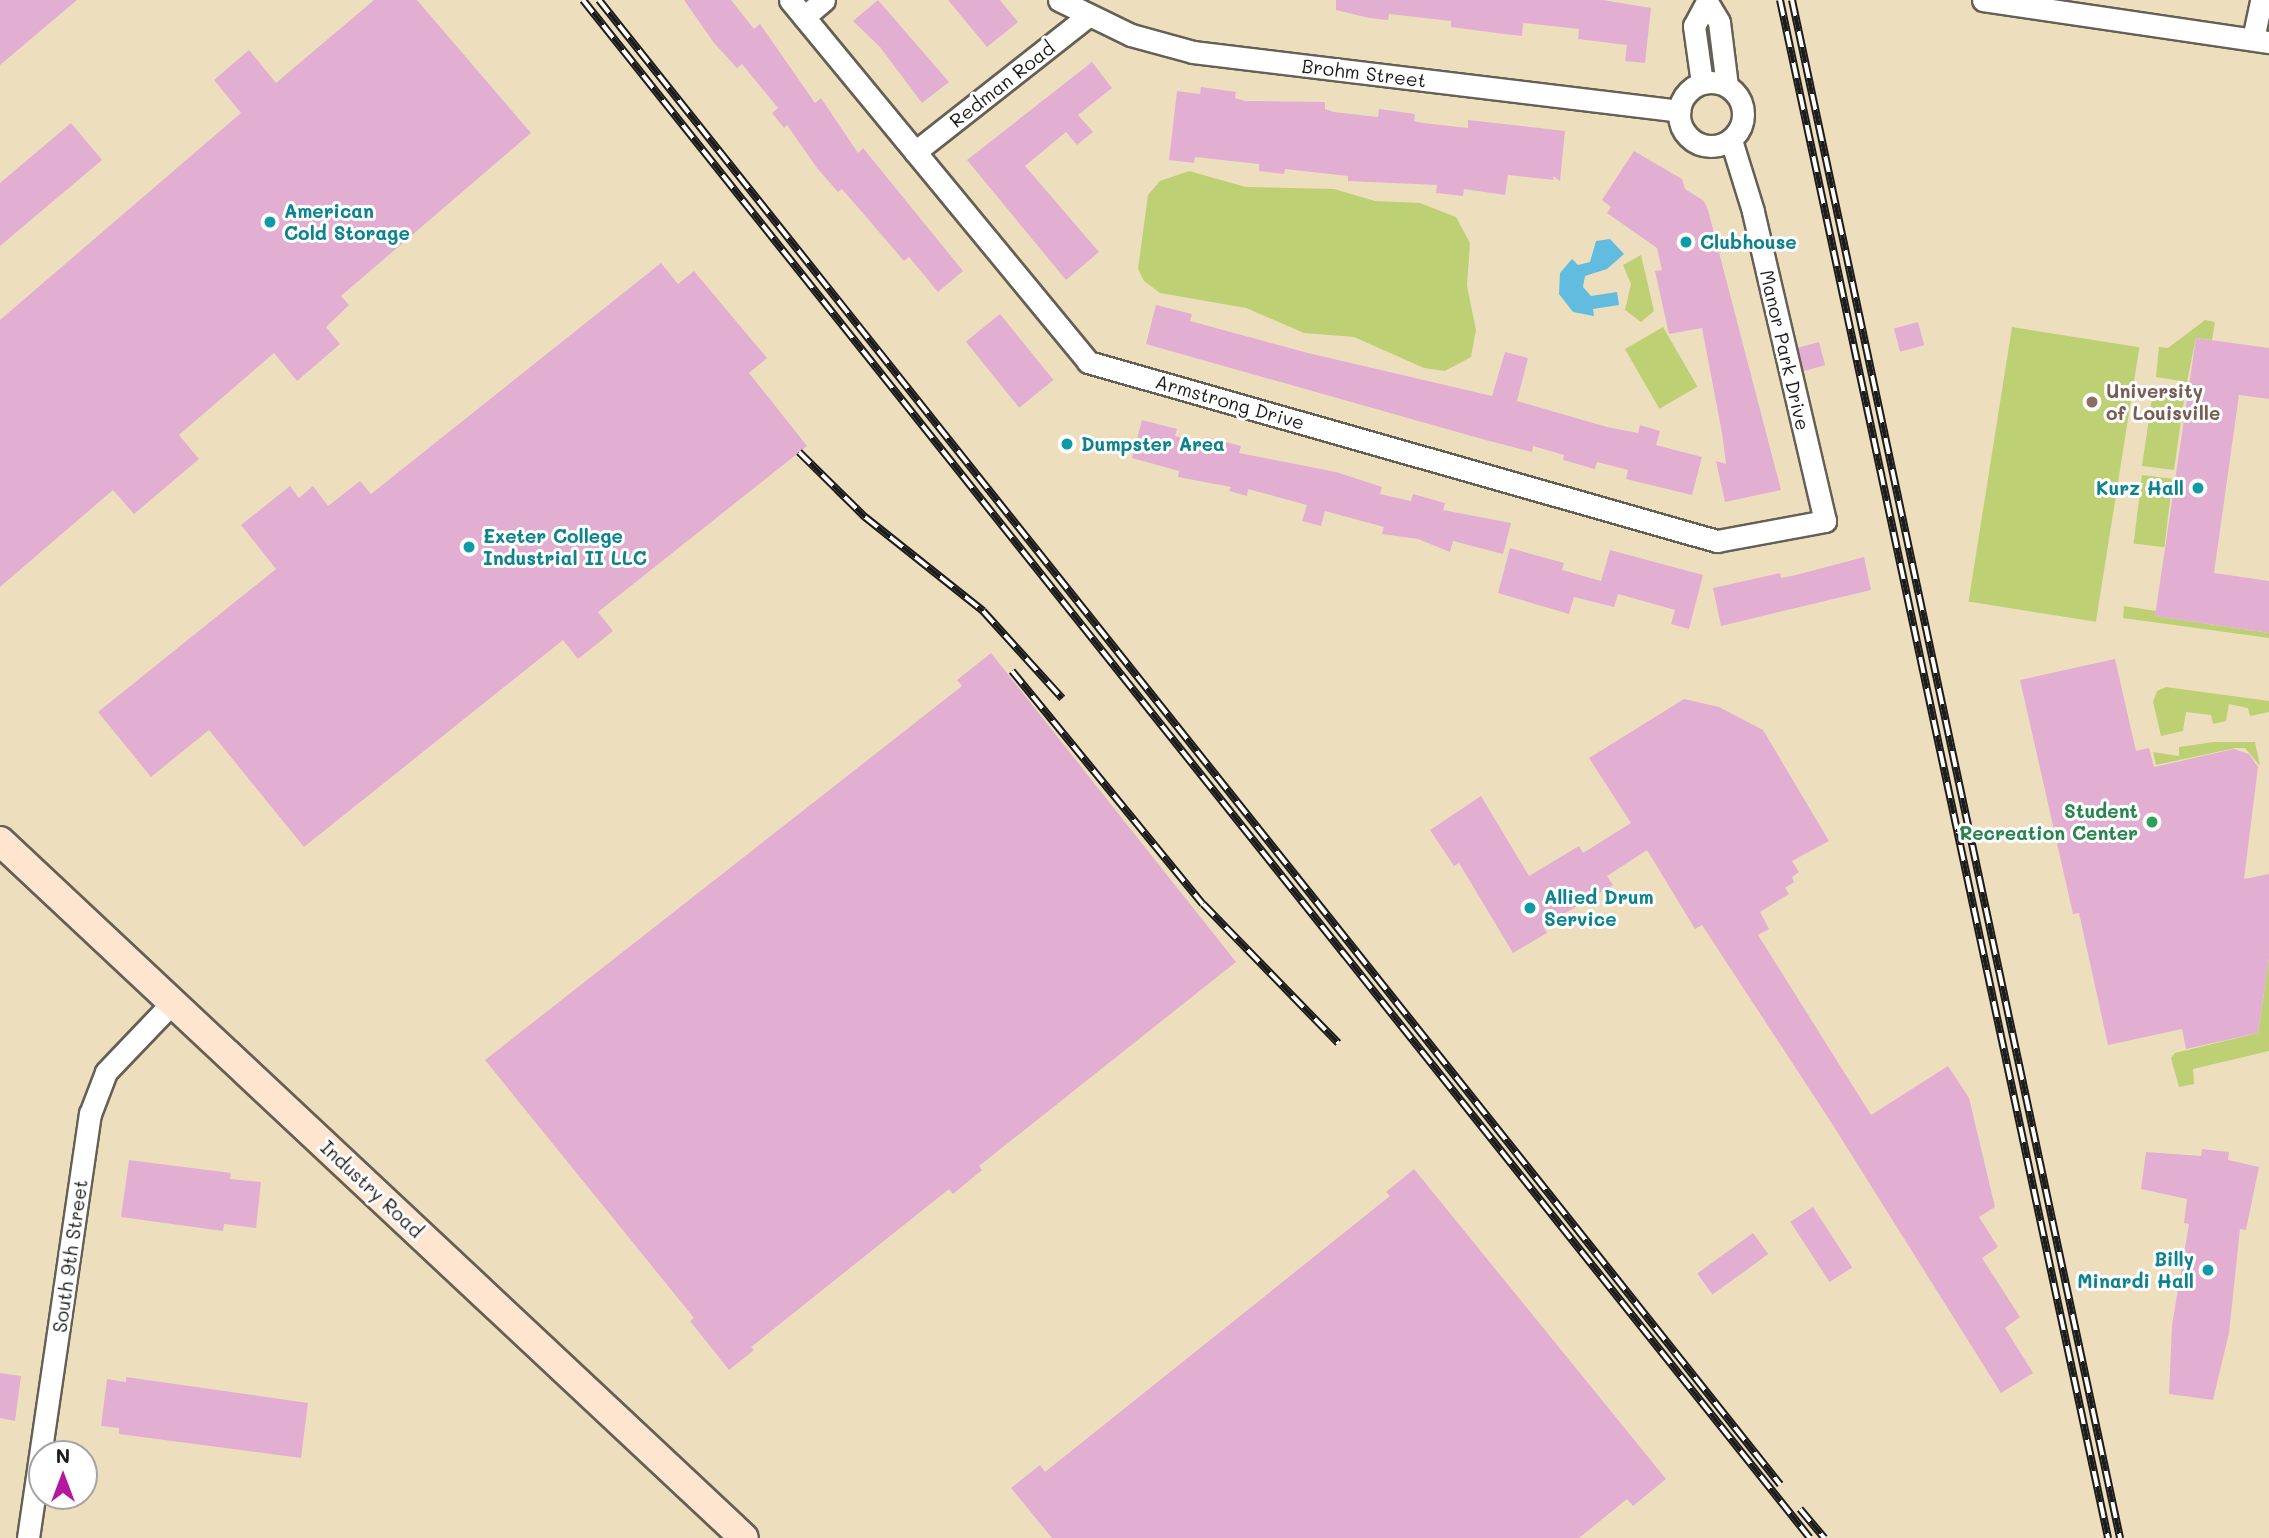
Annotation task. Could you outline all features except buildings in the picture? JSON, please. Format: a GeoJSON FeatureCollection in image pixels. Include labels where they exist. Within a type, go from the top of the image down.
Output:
{"type":"FeatureCollection","features":[{"type":"Feature","properties":{"kind":"main road","name":"Industry Road"},"geometry":{"type":"LineString","coordinates":[[0,841],[744,1538]]}},
{"type":"Feature","properties":{"kind":"street","name":"Armstrong Drive"},"geometry":{"type":"LineString","coordinates":[[790,0],[1088,362],[1717,541],[1825,521]]}},
{"type":"Feature","properties":{"kind":"street"},"geometry":{"type":"LineString","coordinates":[[804,17],[824,0]]}},
{"type":"Feature","properties":{"kind":"street","name":"Brohm Street"},"geometry":{"type":"LineString","coordinates":[[1059,0],[1131,35],[1193,52],[1679,111]]}},
{"type":"Feature","properties":{"kind":"street"},"geometry":{"type":"LineString","coordinates":[[1983,0],[2261,41],[2261,0]]}},
{"type":"Feature","properties":{"kind":"street"},"geometry":{"type":"LineString","coordinates":[[1702,83],[1694,26],[1707,1]]}},
{"type":"Feature","properties":{"kind":"street"},"geometry":{"type":"LineString","coordinates":[[1707,1],[1719,22],[1727,86],[1742,106],[1743,118],[1731,140],[1720,145],[1695,143],[1686,135],[1679,111],[1683,99],[1702,83],[1727,86]]}},
{"type":"Feature","properties":{"kind":"street","name":"Redman Road"},"geometry":{"type":"LineString","coordinates":[[915,152],[1088,16]]}},
{"type":"Feature","properties":{"kind":"street","name":"Manor Park Drive"},"geometry":{"type":"LineString","coordinates":[[1731,140],[1753,211],[1825,521]]}},
{"type":"Feature","properties":{"kind":"street","name":"South 9th Street"},"geometry":{"type":"LineString","coordinates":[[28,1538],[90,1114],[106,1072],[173,1002]]}},
{"type":"Feature","properties":{"kind":"green space"},"geometry":{"type":"Polygon","coordinates":[[[1189,171],[1246,187],[1334,189],[1375,201],[1420,203],[1456,217],[1470,243],[1467,286],[1476,330],[1471,357],[1445,371],[1424,368],[1354,337],[1304,333],[1246,308],[1160,293],[1144,281],[1138,269],[1148,195],[1160,181],[1189,171]]]}},
{"type":"Feature","properties":{"kind":"green space"},"geometry":{"type":"Polygon","coordinates":[[[1641,255],[1654,311],[1641,322],[1625,310],[1631,284],[1623,265],[1641,255]]]}},
{"type":"Feature","properties":{"kind":"green space"},"geometry":{"type":"Polygon","coordinates":[[[2205,320],[2215,322],[2212,340],[2196,338],[2187,382],[2156,377],[2159,347],[2168,348],[2205,320]]]}},
{"type":"Feature","properties":{"kind":"green space"},"geometry":{"type":"Polygon","coordinates":[[[1663,327],[1698,387],[1659,409],[1625,349],[1663,327]]]}},
{"type":"Feature","properties":{"kind":"green space"},"geometry":{"type":"Polygon","coordinates":[[[2012,327],[2139,347],[2096,622],[1969,602],[2012,327]]]}},
{"type":"Feature","properties":{"kind":"green space"},"geometry":{"type":"Polygon","coordinates":[[[2159,395],[2184,400],[2174,470],[2142,466],[2152,398],[2159,395]]]}},
{"type":"Feature","properties":{"kind":"green space"},"geometry":{"type":"Polygon","coordinates":[[[2142,475],[2173,479],[2164,547],[2134,543],[2142,475]]]}},
{"type":"Feature","properties":{"kind":"green space"},"geometry":{"type":"Polygon","coordinates":[[[2124,606],[2156,611],[2156,616],[2269,633],[2269,638],[2123,618],[2124,606]]]}},
{"type":"Feature","properties":{"kind":"green space"},"geometry":{"type":"Polygon","coordinates":[[[2166,687],[2269,701],[2269,712],[2250,716],[2248,708],[2229,704],[2226,721],[2213,724],[2211,715],[2186,712],[2183,731],[2161,736],[2153,702],[2157,691],[2166,687]]]}},
{"type":"Feature","properties":{"kind":"green space"},"geometry":{"type":"Polygon","coordinates":[[[2214,742],[2255,742],[2260,766],[2245,748],[2156,765],[2153,752],[2179,756],[2179,747],[2214,742]]]}},
{"type":"Feature","properties":{"kind":"green space"},"geometry":{"type":"Polygon","coordinates":[[[2269,958],[2269,1051],[2193,1069],[2194,1084],[2179,1087],[2171,1058],[2175,1053],[2258,1033],[2269,958]]]}},
{"type":"Feature","properties":{"kind":"water"},"geometry":{"type":"Polygon","coordinates":[[[1610,239],[1624,254],[1607,269],[1585,276],[1583,287],[1591,296],[1617,292],[1619,305],[1593,309],[1594,316],[1573,312],[1559,294],[1560,273],[1572,259],[1578,265],[1590,262],[1596,241],[1610,239]]]}},
{"type":"Feature","properties":{"kind":"railway"},"geometry":{"type":"LineString","coordinates":[[583,0],[1810,1538]]}},
{"type":"Feature","properties":{"kind":"railway"},"geometry":{"type":"LineString","coordinates":[[599,0],[1780,1484]]}},
{"type":"Feature","properties":{"kind":"railway"},"geometry":{"type":"LineString","coordinates":[[1780,0],[2108,1538]]}},
{"type":"Feature","properties":{"kind":"railway"},"geometry":{"type":"LineString","coordinates":[[1792,0],[2120,1538]]}},
{"type":"Feature","properties":{"kind":"railway"},"geometry":{"type":"LineString","coordinates":[[799,452],[865,517],[983,611],[1062,698]]}},
{"type":"Feature","properties":{"kind":"railway"},"geometry":{"type":"LineString","coordinates":[[1012,671],[1203,904],[1338,1043]]}},
{"type":"Feature","properties":{"kind":"railway"},"geometry":{"type":"LineString","coordinates":[[1800,1509],[1824,1538]]}},
{"type":"Feature","properties":{"kind":"place","name":"American Cold Storage"},"geometry":{"type":"Point","coordinates":[270,222]}},
{"type":"Feature","properties":{"kind":"place","name":"Clubhouse"},"geometry":{"type":"Point","coordinates":[1686,242]}},
{"type":"Feature","properties":{"kind":"place","name":"University of Louisville"},"geometry":{"type":"Point","coordinates":[2092,402]}},
{"type":"Feature","properties":{"kind":"place","name":"Dumpster Area"},"geometry":{"type":"Point","coordinates":[1067,444]}},
{"type":"Feature","properties":{"kind":"place","name":"Kurz Hall"},"geometry":{"type":"Point","coordinates":[2198,488]}},
{"type":"Feature","properties":{"kind":"place","name":"Exeter College Industrial II LLC"},"geometry":{"type":"Point","coordinates":[469,547]}},
{"type":"Feature","properties":{"kind":"place","name":"Student Recreation Center"},"geometry":{"type":"Point","coordinates":[2152,822]}},
{"type":"Feature","properties":{"kind":"place","name":"Allied Drum Service"},"geometry":{"type":"Point","coordinates":[1530,908]}},
{"type":"Feature","properties":{"kind":"place","name":"Billy Minardi Hall"},"geometry":{"type":"Point","coordinates":[2208,1270]}}]}
